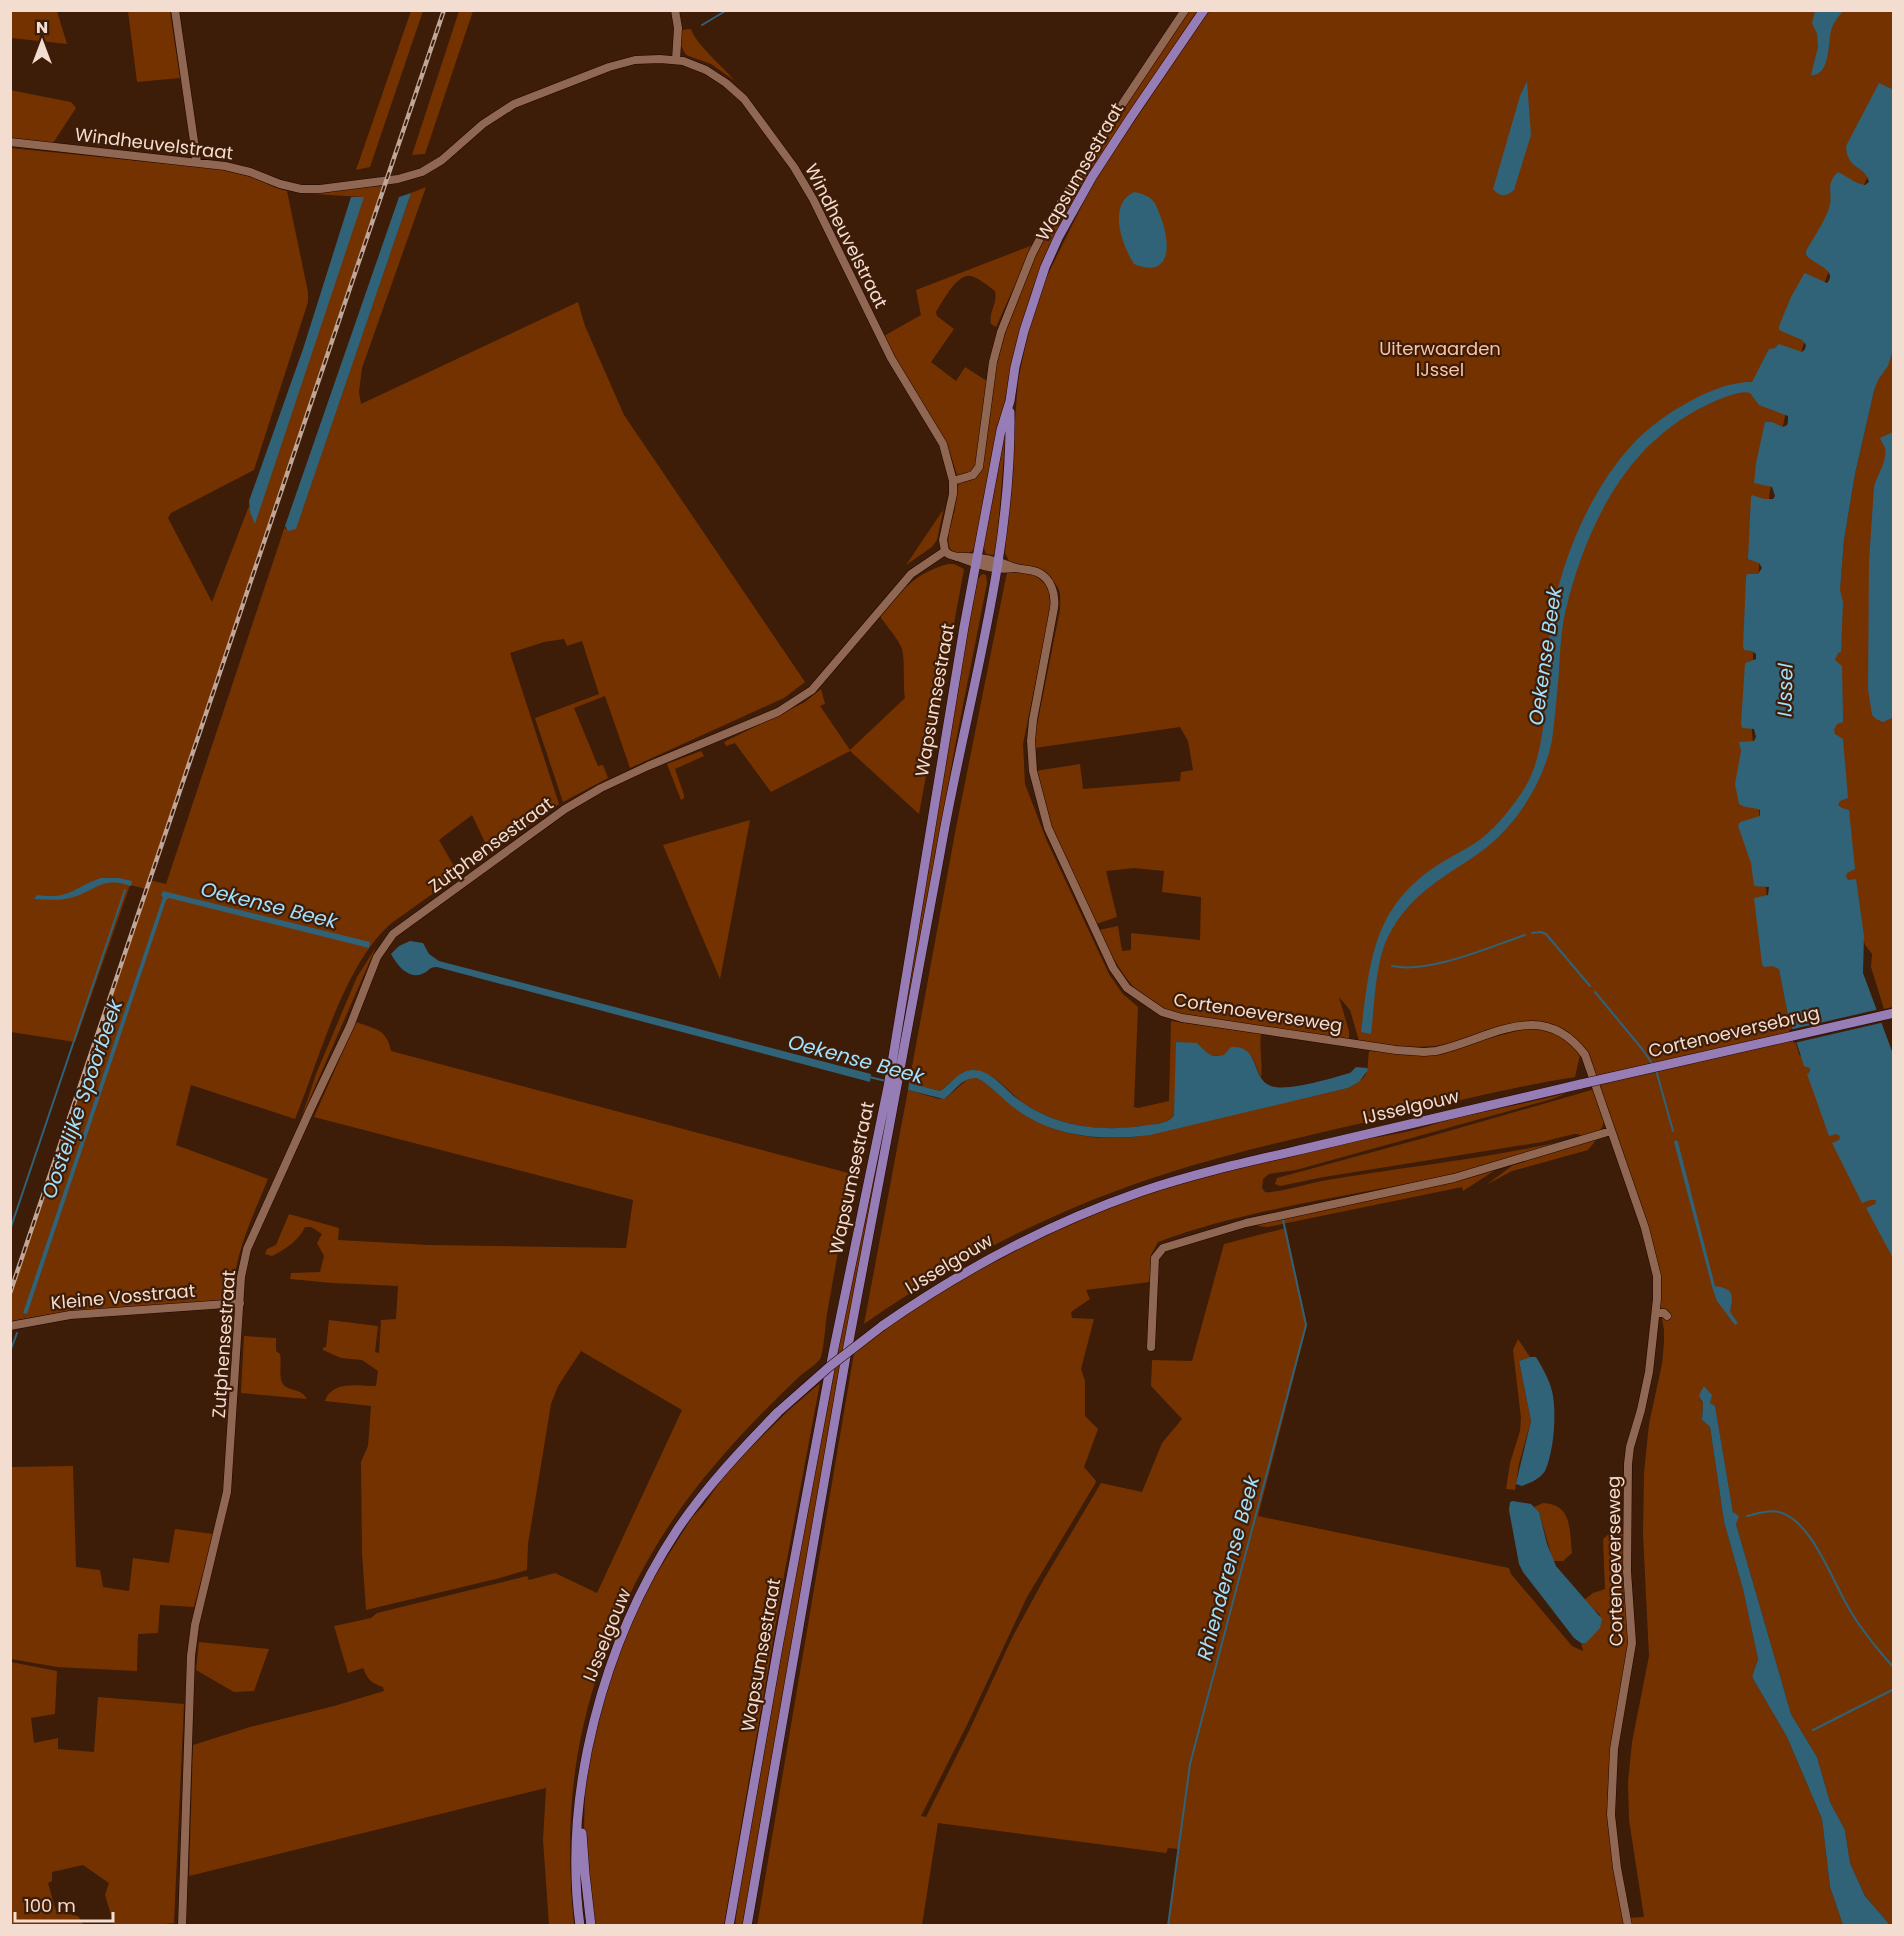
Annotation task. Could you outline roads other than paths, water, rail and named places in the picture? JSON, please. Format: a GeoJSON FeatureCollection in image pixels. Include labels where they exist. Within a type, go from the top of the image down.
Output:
{"type":"FeatureCollection","features":[{"type":"Feature","properties":{"kind":"main road","name":"Wapsumsestraat"},"geometry":{"type":"LineString","coordinates":[[894,1075],[921,964],[940,849],[998,565],[1004,530],[1008,479],[1010,401],[1015,367],[1035,295],[1059,236],[1092,177],[1204,10]]}},
{"type":"Feature","properties":{"kind":"main road","name":"Wapsumsestraat"},"geometry":{"type":"LineString","coordinates":[[747,1926],[892,1087],[926,853],[1001,430],[1010,401]]}},
{"type":"Feature","properties":{"kind":"main road","name":"Cortenoeversebrug"},"geometry":{"type":"LineString","coordinates":[[1581,1084],[1893,1012]]}},
{"type":"Feature","properties":{"kind":"main road","name":"IJsselgouw"},"geometry":{"type":"LineString","coordinates":[[580,1926],[575,1874],[582,1788],[593,1723],[605,1681],[626,1625],[655,1567],[677,1530],[702,1496],[778,1412],[829,1367],[882,1326],[931,1293],[1013,1246],[1079,1215],[1141,1192],[1251,1161],[1581,1084]]}},
{"type":"Feature","properties":{"kind":"main road","name":"Wapsumsestraat"},"geometry":{"type":"LineString","coordinates":[[729,1926],[778,1647],[830,1372],[892,1087]]}},
{"type":"Feature","properties":{"kind":"main road","name":"IJsselgouw"},"geometry":{"type":"LineString","coordinates":[[582,1788],[584,1865],[591,1926]]}},
{"type":"Feature","properties":{"kind":"street"},"geometry":{"type":"LineString","coordinates":[[175,10],[197,162]]}},
{"type":"Feature","properties":{"kind":"street"},"geometry":{"type":"LineString","coordinates":[[675,10],[678,28],[676,60]]}},
{"type":"Feature","properties":{"kind":"street"},"geometry":{"type":"LineString","coordinates":[[945,551],[943,540],[953,494],[953,481],[974,474],[979,467],[993,362],[1001,332],[1032,254],[1047,225],[1107,127],[1185,10]]}},
{"type":"Feature","properties":{"kind":"street","name":"Windheuvelstraat"},"geometry":{"type":"LineString","coordinates":[[10,141],[197,162],[240,169],[301,189],[320,189],[411,176],[433,166],[483,124],[525,100],[622,63],[649,59],[676,60],[706,70],[735,90],[756,114],[794,167],[813,200],[891,358],[943,444],[953,481]]}},
{"type":"Feature","properties":{"kind":"street","name":"Cortenoeverseweg"},"geometry":{"type":"LineString","coordinates":[[945,551],[950,556],[1034,571],[1051,585],[1055,595],[1054,608],[1032,732],[1032,766],[1048,828],[1113,968],[1127,988],[1161,1012],[1182,1018],[1396,1050],[1436,1051],[1521,1025],[1543,1025],[1556,1029],[1572,1040],[1585,1055],[1651,1246],[1657,1276],[1656,1313],[1649,1372],[1630,1447],[1626,1545],[1632,1643],[1614,1749],[1612,1792],[1612,1834],[1628,1926]]}},
{"type":"Feature","properties":{"kind":"street","name":"Zutphensestraat"},"geometry":{"type":"LineString","coordinates":[[182,1926],[191,1656],[195,1624],[227,1492],[242,1277],[248,1249],[350,1026],[377,957],[393,934],[565,809],[601,788],[648,766],[778,712],[797,701],[812,690],[911,574],[945,551]]}},
{"type":"Feature","properties":{"kind":"street"},"geometry":{"type":"LineString","coordinates":[[1151,1347],[1155,1258],[1163,1248],[1246,1223],[1454,1178],[1611,1131]]}},
{"type":"Feature","properties":{"kind":"street","name":"Kleine Vosstraat"},"geometry":{"type":"LineString","coordinates":[[10,1326],[70,1315],[240,1303]]}},
{"type":"Feature","properties":{"kind":"street"},"geometry":{"type":"LineString","coordinates":[[1656,1313],[1664,1313],[1667,1316]]}},
{"type":"Feature","properties":{"kind":"water"},"geometry":{"type":"Polygon","coordinates":[[[1815,11],[1843,11],[1832,28],[1825,65],[1817,74],[1811,75],[1818,47],[1817,34],[1812,23],[1815,11]]]}},
{"type":"Feature","properties":{"kind":"water"},"geometry":{"type":"Polygon","coordinates":[[[1527,81],[1531,135],[1514,190],[1501,195],[1493,189],[1520,96],[1527,81]]]}},
{"type":"Feature","properties":{"kind":"water","name":"IJssel"},"geometry":{"type":"Polygon","coordinates":[[[1879,83],[1894,90],[1893,349],[1888,366],[1878,380],[1874,391],[1855,474],[1844,540],[1840,590],[1843,602],[1841,652],[1835,660],[1842,666],[1843,722],[1837,724],[1834,730],[1835,734],[1843,739],[1848,798],[1840,801],[1838,805],[1849,810],[1855,869],[1846,876],[1848,880],[1856,879],[1864,936],[1863,973],[1893,1054],[1893,1258],[1866,1208],[1875,1204],[1876,1200],[1862,1203],[1832,1143],[1839,1140],[1840,1136],[1836,1134],[1829,1136],[1807,1074],[1810,1068],[1804,1066],[1788,1016],[1779,969],[1772,966],[1764,967],[1762,964],[1754,898],[1768,895],[1769,887],[1754,886],[1751,863],[1738,826],[1740,822],[1760,816],[1760,810],[1739,804],[1735,784],[1741,751],[1739,742],[1754,741],[1756,737],[1754,729],[1742,728],[1741,724],[1745,663],[1756,659],[1756,654],[1744,650],[1743,647],[1746,578],[1747,574],[1758,574],[1762,568],[1759,563],[1748,559],[1751,497],[1752,495],[1773,499],[1775,496],[1772,487],[1754,483],[1756,463],[1765,422],[1772,422],[1783,427],[1788,421],[1788,416],[1759,405],[1750,393],[1730,395],[1695,411],[1669,428],[1626,472],[1609,497],[1583,553],[1565,613],[1552,740],[1535,788],[1516,817],[1492,843],[1430,886],[1400,917],[1391,931],[1382,954],[1376,981],[1371,1034],[1361,1032],[1372,960],[1378,939],[1399,900],[1436,866],[1471,846],[1495,827],[1528,782],[1540,747],[1550,630],[1560,581],[1577,532],[1601,486],[1631,446],[1668,415],[1714,390],[1736,383],[1752,382],[1769,349],[1779,344],[1802,352],[1805,349],[1806,345],[1802,340],[1779,330],[1779,326],[1791,297],[1805,273],[1827,283],[1830,278],[1830,274],[1824,268],[1806,255],[1806,251],[1827,214],[1831,181],[1838,172],[1854,182],[1865,185],[1869,182],[1864,172],[1849,160],[1846,146],[1879,83]]]}},
{"type":"Feature","properties":{"kind":"water"},"geometry":{"type":"Polygon","coordinates":[[[1134,192],[1152,200],[1157,207],[1166,235],[1166,255],[1156,267],[1147,268],[1134,264],[1125,247],[1119,226],[1119,215],[1126,198],[1134,192]]]}},
{"type":"Feature","properties":{"kind":"water"},"geometry":{"type":"Polygon","coordinates":[[[411,193],[296,529],[288,531],[285,526],[399,197],[411,193]]]}},
{"type":"Feature","properties":{"kind":"water"},"geometry":{"type":"Polygon","coordinates":[[[351,197],[364,197],[255,524],[250,512],[249,501],[303,349],[351,197]]]}},
{"type":"Feature","properties":{"kind":"water"},"geometry":{"type":"Polygon","coordinates":[[[1893,432],[1894,717],[1883,722],[1872,715],[1868,689],[1869,561],[1874,487],[1885,456],[1884,445],[1880,438],[1893,432]]]}},
{"type":"Feature","properties":{"kind":"water"},"geometry":{"type":"Polygon","coordinates":[[[101,878],[132,881],[131,886],[115,882],[108,883],[66,899],[34,899],[37,895],[65,894],[101,878]]]}},
{"type":"Feature","properties":{"kind":"water"},"geometry":{"type":"Polygon","coordinates":[[[163,891],[370,942],[369,948],[169,898],[166,900],[27,1314],[23,1313],[163,897],[161,895],[163,891]]]}},
{"type":"Feature","properties":{"kind":"water"},"geometry":{"type":"Polygon","coordinates":[[[410,941],[423,943],[429,954],[439,961],[871,1074],[870,1082],[437,967],[419,975],[413,975],[404,971],[391,954],[399,946],[410,941]]]}},
{"type":"Feature","properties":{"kind":"water"},"geometry":{"type":"Polygon","coordinates":[[[1176,1042],[1197,1043],[1206,1052],[1215,1056],[1224,1055],[1231,1047],[1247,1051],[1264,1082],[1271,1086],[1298,1086],[1321,1081],[1350,1073],[1356,1067],[1368,1070],[1359,1082],[1348,1088],[1150,1135],[1116,1138],[1081,1135],[1048,1127],[1017,1110],[977,1078],[963,1082],[944,1099],[908,1090],[909,1083],[940,1091],[960,1074],[974,1070],[993,1077],[1033,1109],[1062,1121],[1109,1128],[1159,1123],[1168,1121],[1174,1115],[1176,1042]]]}},
{"type":"Feature","properties":{"kind":"water"},"geometry":{"type":"Polygon","coordinates":[[[1676,1140],[1715,1286],[1726,1289],[1731,1294],[1730,1312],[1738,1323],[1735,1325],[1717,1301],[1713,1290],[1674,1142],[1676,1140]]]}},
{"type":"Feature","properties":{"kind":"water"},"geometry":{"type":"Polygon","coordinates":[[[1536,1357],[1551,1387],[1554,1399],[1554,1431],[1551,1453],[1545,1471],[1538,1478],[1522,1486],[1516,1484],[1531,1421],[1519,1361],[1536,1357]]]}},
{"type":"Feature","properties":{"kind":"water"},"geometry":{"type":"Polygon","coordinates":[[[1704,1386],[1712,1395],[1710,1403],[1715,1406],[1733,1512],[1739,1516],[1736,1524],[1791,1714],[1817,1757],[1830,1802],[1845,1830],[1850,1863],[1865,1896],[1890,1925],[1843,1925],[1830,1887],[1822,1819],[1787,1737],[1752,1677],[1758,1659],[1743,1589],[1724,1522],[1710,1427],[1702,1420],[1703,1403],[1699,1395],[1704,1386]]]}},
{"type":"Feature","properties":{"kind":"water"},"geometry":{"type":"Polygon","coordinates":[[[1510,1502],[1531,1504],[1539,1512],[1547,1544],[1556,1566],[1602,1619],[1600,1628],[1586,1643],[1581,1643],[1574,1638],[1523,1572],[1519,1564],[1509,1510],[1510,1502]]]}},
{"type":"Feature","properties":{"kind":"waterway"},"geometry":{"type":"LineString","coordinates":[[702,25],[727,10]]}},
{"type":"Feature","properties":{"kind":"waterway"},"geometry":{"type":"LineString","coordinates":[[10,1230],[125,890]]}},
{"type":"Feature","properties":{"kind":"waterway"},"geometry":{"type":"LineString","coordinates":[[1532,933],[1546,934],[1590,986]]}},
{"type":"Feature","properties":{"kind":"waterway"},"geometry":{"type":"LineString","coordinates":[[1392,966],[1407,967],[1441,963],[1525,935]]}},
{"type":"Feature","properties":{"kind":"waterway"},"geometry":{"type":"LineString","coordinates":[[1595,992],[1653,1065]]}},
{"type":"Feature","properties":{"kind":"waterway"},"geometry":{"type":"LineString","coordinates":[[1656,1070],[1673,1131]]}},
{"type":"Feature","properties":{"kind":"waterway","name":"Oekense Beek"},"geometry":{"type":"LineString","coordinates":[[869,1077],[886,1081]]}},
{"type":"Feature","properties":{"kind":"waterway","name":"Rhienderense Beek"},"geometry":{"type":"LineString","coordinates":[[1168,1926],[1190,1764],[1306,1325],[1283,1220]]}},
{"type":"Feature","properties":{"kind":"waterway","name":"Oostelijke Spoorbeek"},"geometry":{"type":"LineString","coordinates":[[10,1352],[17,1333]]}},
{"type":"Feature","properties":{"kind":"waterway"},"geometry":{"type":"LineString","coordinates":[[1747,1516],[1775,1511],[1791,1518],[1802,1527],[1821,1555],[1856,1619],[1894,1668]]}},
{"type":"Feature","properties":{"kind":"waterway"},"geometry":{"type":"LineString","coordinates":[[1813,1730],[1894,1689]]}},
{"type":"Feature","properties":{"kind":"railway"},"geometry":{"type":"LineString","coordinates":[[10,1293],[444,10]]}},
{"type":"Feature","properties":{"kind":"park label","name":"Uiterwaarden IJssel"},"geometry":{"type":"Point","coordinates":[1440,359]}}]}
